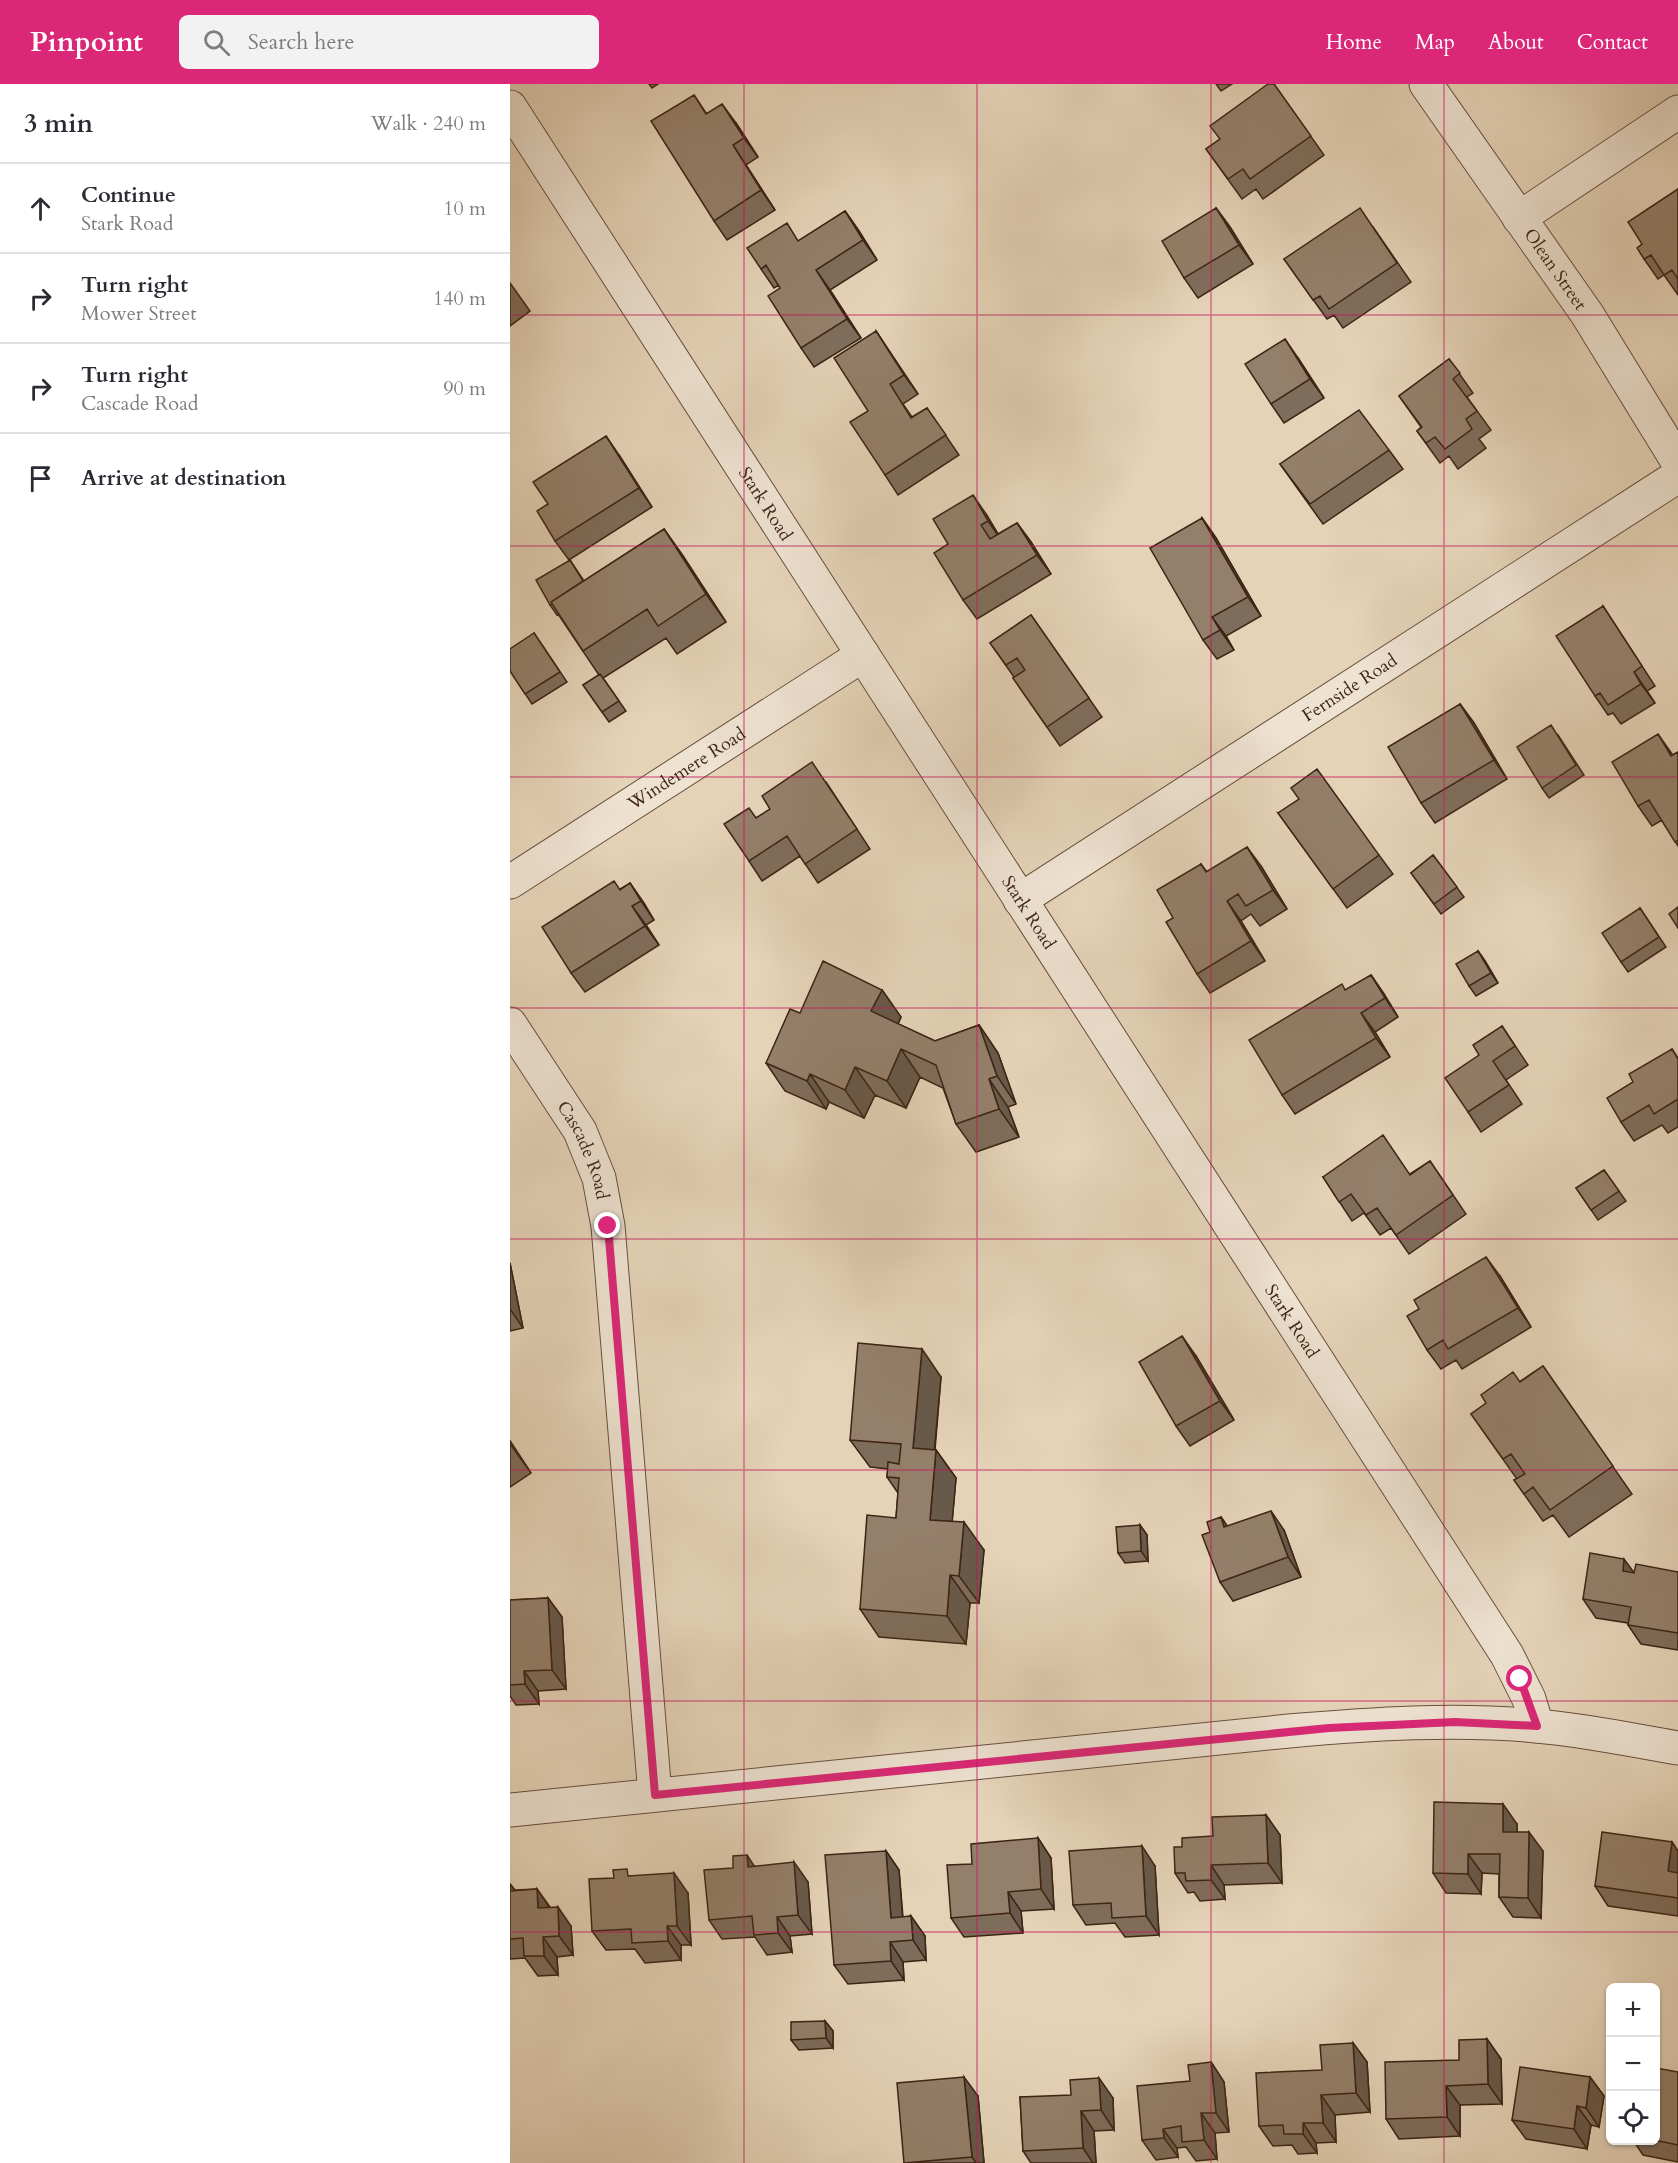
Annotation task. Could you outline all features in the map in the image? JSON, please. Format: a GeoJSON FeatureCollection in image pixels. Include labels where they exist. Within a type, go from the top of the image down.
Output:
{"type":"FeatureCollection","features":[{"type":"Feature","properties":{"kind":"street","name":"Olean Street"},"geometry":{"type":"LineString","coordinates":[[1426,84],[1587,314],[1678,462]]}},
{"type":"Feature","properties":{"kind":"street","name":"Stark Road"},"geometry":{"type":"LineString","coordinates":[[510,107],[1507,1655],[1529,1699],[1537,1726]]}},
{"type":"Feature","properties":{"kind":"street"},"geometry":{"type":"LineString","coordinates":[[1519,218],[1678,112]]}},
{"type":"Feature","properties":{"kind":"street","name":"Fernside Road"},"geometry":{"type":"LineString","coordinates":[[1020,900],[1678,476]]}},
{"type":"Feature","properties":{"kind":"street","name":"Windemere Road"},"geometry":{"type":"LineString","coordinates":[[510,882],[863,655]]}},
{"type":"Feature","properties":{"kind":"street","name":"Cascade Road"},"geometry":{"type":"LineString","coordinates":[[510,1024],[580,1131],[599,1178],[603,1197],[609,1238],[655,1795]]}},
{"type":"Feature","properties":{"kind":"street"},"geometry":{"type":"LineString","coordinates":[[510,1810],[1329,1728],[1455,1722],[1537,1726],[1678,1748]]}},
{"type":"Feature","properties":{"kind":"building"},"geometry":{"type":"Polygon","coordinates":[[[1268,84],[1274,84],[1311,136],[1250,179],[1243,169],[1228,179],[1206,149],[1220,139],[1210,126],[1268,84]]]}},
{"type":"Feature","properties":{"kind":"building"},"geometry":{"type":"Polygon","coordinates":[[[694,95],[706,114],[722,104],[744,138],[733,145],[761,190],[714,221],[651,121],[694,95]]]}},
{"type":"Feature","properties":{"kind":"building"},"geometry":{"type":"Polygon","coordinates":[[[1678,189],[1678,279],[1672,270],[1664,275],[1651,255],[1644,259],[1637,248],[1642,244],[1628,222],[1678,189]]]}},
{"type":"Feature","properties":{"kind":"building"},"geometry":{"type":"Polygon","coordinates":[[[1216,208],[1239,245],[1184,278],[1162,241],[1216,208]]]}},
{"type":"Feature","properties":{"kind":"building"},"geometry":{"type":"Polygon","coordinates":[[[1360,208],[1397,263],[1329,309],[1320,296],[1313,300],[1284,259],[1360,208]]]}},
{"type":"Feature","properties":{"kind":"building"},"geometry":{"type":"Polygon","coordinates":[[[845,211],[863,240],[816,270],[847,319],[801,348],[768,296],[780,288],[766,265],[761,269],[747,248],[787,223],[798,241],[845,211]]]}},
{"type":"Feature","properties":{"kind":"building"},"geometry":{"type":"Polygon","coordinates":[[[876,331],[904,375],[890,384],[911,418],[927,408],[946,435],[885,475],[850,422],[868,411],[834,358],[876,331]]]}},
{"type":"Feature","properties":{"kind":"building"},"geometry":{"type":"Polygon","coordinates":[[[1285,339],[1310,379],[1271,404],[1245,364],[1285,339]]]}},
{"type":"Feature","properties":{"kind":"building"},"geometry":{"type":"Polygon","coordinates":[[[1449,359],[1460,373],[1453,379],[1477,411],[1466,419],[1472,429],[1445,449],[1435,437],[1426,443],[1417,431],[1422,427],[1399,396],[1449,359]]]}},
{"type":"Feature","properties":{"kind":"building"},"geometry":{"type":"Polygon","coordinates":[[[1359,410],[1389,450],[1310,504],[1280,464],[1359,410]]]}},
{"type":"Feature","properties":{"kind":"building"},"geometry":{"type":"Polygon","coordinates":[[[606,436],[639,488],[555,541],[537,511],[548,504],[533,482],[606,436]]]}},
{"type":"Feature","properties":{"kind":"building"},"geometry":{"type":"Polygon","coordinates":[[[973,495],[988,521],[981,525],[990,539],[1017,523],[1037,555],[963,600],[934,553],[948,544],[933,519],[973,495]]]}},
{"type":"Feature","properties":{"kind":"building"},"geometry":{"type":"Polygon","coordinates":[[[1202,518],[1248,597],[1212,617],[1220,630],[1203,640],[1150,548],[1202,518]]]}},
{"type":"Feature","properties":{"kind":"building"},"geometry":{"type":"Polygon","coordinates":[[[664,529],[706,594],[658,626],[647,609],[583,651],[551,602],[664,529]]]}},
{"type":"Feature","properties":{"kind":"building"},"geometry":{"type":"Polygon","coordinates":[[[570,560],[583,581],[551,602],[550,605],[536,580],[570,560]]]}},
{"type":"Feature","properties":{"kind":"building"},"geometry":{"type":"Polygon","coordinates":[[[1603,606],[1642,666],[1634,672],[1641,684],[1608,705],[1600,693],[1595,696],[1556,636],[1603,606]]]}},
{"type":"Feature","properties":{"kind":"building"},"geometry":{"type":"Polygon","coordinates":[[[1031,615],[1089,698],[1047,727],[1013,678],[1025,670],[1017,658],[1006,665],[990,643],[1031,615]]]}},
{"type":"Feature","properties":{"kind":"building"},"geometry":{"type":"Polygon","coordinates":[[[534,633],[560,672],[525,694],[510,671],[510,649],[534,633]]]}},
{"type":"Feature","properties":{"kind":"building"},"geometry":{"type":"Polygon","coordinates":[[[600,674],[619,701],[602,712],[583,685],[600,674]]]}},
{"type":"Feature","properties":{"kind":"building"},"geometry":{"type":"Polygon","coordinates":[[[1460,704],[1494,760],[1421,803],[1388,747],[1460,704]]]}},
{"type":"Feature","properties":{"kind":"building"},"geometry":{"type":"Polygon","coordinates":[[[1551,725],[1576,765],[1542,788],[1517,747],[1551,725]]]}},
{"type":"Feature","properties":{"kind":"building"},"geometry":{"type":"Polygon","coordinates":[[[1658,734],[1671,756],[1678,752],[1678,840],[1675,842],[1649,800],[1638,806],[1612,762],[1658,734]]]}},
{"type":"Feature","properties":{"kind":"building"},"geometry":{"type":"Polygon","coordinates":[[[812,762],[857,829],[805,864],[787,836],[749,861],[724,824],[749,808],[756,818],[770,809],[762,796],[812,762]]]}},
{"type":"Feature","properties":{"kind":"building"},"geometry":{"type":"Polygon","coordinates":[[[1317,769],[1379,855],[1333,889],[1278,813],[1299,799],[1291,788],[1317,769]]]}},
{"type":"Feature","properties":{"kind":"building"},"geometry":{"type":"Polygon","coordinates":[[[1247,847],[1273,890],[1246,906],[1238,894],[1227,901],[1251,941],[1197,974],[1166,922],[1173,918],[1157,890],[1201,864],[1206,872],[1247,847]]]}},
{"type":"Feature","properties":{"kind":"building"},"geometry":{"type":"Polygon","coordinates":[[[1433,855],[1457,887],[1434,904],[1411,873],[1433,855]]]}},
{"type":"Feature","properties":{"kind":"building"},"geometry":{"type":"Polygon","coordinates":[[[614,881],[620,890],[630,883],[641,901],[632,906],[645,926],[571,973],[542,927],[614,881]]]}},
{"type":"Feature","properties":{"kind":"building"},"geometry":{"type":"Polygon","coordinates":[[[1678,907],[1678,928],[1669,914],[1678,907]]]}},
{"type":"Feature","properties":{"kind":"building"},"geometry":{"type":"Polygon","coordinates":[[[1640,908],[1659,937],[1621,962],[1602,933],[1640,908]]]}},
{"type":"Feature","properties":{"kind":"building"},"geometry":{"type":"Polygon","coordinates":[[[1478,951],[1491,973],[1469,986],[1456,964],[1478,951]]]}},
{"type":"Feature","properties":{"kind":"building"},"geometry":{"type":"Polygon","coordinates":[[[823,961],[882,990],[871,1011],[935,1041],[979,1025],[997,1076],[989,1079],[999,1109],[956,1124],[936,1065],[901,1049],[887,1081],[855,1067],[845,1090],[810,1074],[807,1081],[766,1063],[790,1009],[800,1013],[823,961]]]}},
{"type":"Feature","properties":{"kind":"building"},"geometry":{"type":"Polygon","coordinates":[[[1371,975],[1385,998],[1361,1013],[1376,1038],[1282,1095],[1249,1040],[1342,984],[1345,990],[1371,975]]]}},
{"type":"Feature","properties":{"kind":"building"},"geometry":{"type":"Polygon","coordinates":[[[1502,1026],[1515,1046],[1493,1061],[1509,1085],[1468,1112],[1445,1078],[1479,1055],[1473,1045],[1502,1026]]]}},
{"type":"Feature","properties":{"kind":"building"},"geometry":{"type":"Polygon","coordinates":[[[1672,1049],[1678,1059],[1678,1099],[1654,1114],[1649,1105],[1621,1122],[1607,1098],[1633,1082],[1629,1074],[1672,1049]]]}},
{"type":"Feature","properties":{"kind":"building"},"geometry":{"type":"Polygon","coordinates":[[[1383,1135],[1410,1175],[1430,1161],[1453,1195],[1396,1235],[1377,1208],[1366,1215],[1351,1194],[1339,1202],[1323,1177],[1383,1135]]]}},
{"type":"Feature","properties":{"kind":"building"},"geometry":{"type":"Polygon","coordinates":[[[1604,1170],[1619,1191],[1591,1210],[1576,1188],[1604,1170]]]}},
{"type":"Feature","properties":{"kind":"building"},"geometry":{"type":"Polygon","coordinates":[[[1486,1257],[1518,1308],[1448,1349],[1443,1340],[1427,1350],[1407,1316],[1419,1309],[1414,1300],[1486,1257]]]}},
{"type":"Feature","properties":{"kind":"building"},"geometry":{"type":"Polygon","coordinates":[[[1182,1336],[1220,1401],[1176,1426],[1139,1362],[1182,1336]]]}},
{"type":"Feature","properties":{"kind":"building"},"geometry":{"type":"Polygon","coordinates":[[[858,1343],[922,1349],[913,1448],[936,1450],[930,1520],[964,1522],[959,1576],[950,1575],[947,1616],[860,1609],[867,1515],[896,1518],[899,1478],[887,1477],[888,1462],[899,1464],[901,1444],[850,1440],[858,1343]]]}},
{"type":"Feature","properties":{"kind":"building"},"geometry":{"type":"Polygon","coordinates":[[[1543,1366],[1613,1466],[1550,1510],[1533,1487],[1524,1494],[1514,1480],[1525,1474],[1511,1454],[1503,1459],[1471,1414],[1486,1403],[1481,1395],[1513,1372],[1520,1382],[1543,1366]]]}},
{"type":"Feature","properties":{"kind":"building"},"geometry":{"type":"Polygon","coordinates":[[[1271,1511],[1288,1557],[1220,1582],[1202,1535],[1210,1532],[1207,1522],[1221,1517],[1224,1527],[1271,1511]]]}},
{"type":"Feature","properties":{"kind":"building"},"geometry":{"type":"Polygon","coordinates":[[[1140,1525],[1141,1551],[1118,1553],[1116,1527],[1140,1525]]]}},
{"type":"Feature","properties":{"kind":"building"},"geometry":{"type":"Polygon","coordinates":[[[1590,1553],[1624,1559],[1623,1571],[1634,1573],[1636,1564],[1678,1572],[1678,1633],[1628,1625],[1631,1607],[1583,1599],[1590,1553]]]}},
{"type":"Feature","properties":{"kind":"building"},"geometry":{"type":"Polygon","coordinates":[[[548,1598],[552,1670],[524,1671],[525,1684],[510,1685],[510,1600],[548,1598]]]}},
{"type":"Feature","properties":{"kind":"building"},"geometry":{"type":"Polygon","coordinates":[[[1434,1802],[1503,1804],[1503,1832],[1529,1832],[1528,1898],[1499,1897],[1500,1854],[1468,1854],[1468,1874],[1433,1873],[1434,1802]]]}},
{"type":"Feature","properties":{"kind":"building"},"geometry":{"type":"Polygon","coordinates":[[[1266,1815],[1268,1863],[1211,1865],[1211,1880],[1186,1881],[1185,1873],[1175,1873],[1174,1847],[1182,1847],[1182,1838],[1213,1836],[1212,1817],[1266,1815]]]}},
{"type":"Feature","properties":{"kind":"building"},"geometry":{"type":"Polygon","coordinates":[[[1602,1832],[1672,1842],[1668,1871],[1678,1873],[1678,1898],[1595,1886],[1602,1832]]]}},
{"type":"Feature","properties":{"kind":"building"},"geometry":{"type":"Polygon","coordinates":[[[1038,1838],[1041,1889],[1008,1892],[1010,1913],[951,1918],[947,1865],[972,1864],[971,1844],[1038,1838]]]}},
{"type":"Feature","properties":{"kind":"building"},"geometry":{"type":"Polygon","coordinates":[[[1142,1846],[1146,1916],[1112,1918],[1111,1903],[1073,1905],[1069,1851],[1142,1846]]]}},
{"type":"Feature","properties":{"kind":"building"},"geometry":{"type":"Polygon","coordinates":[[[886,1851],[891,1918],[911,1916],[913,1940],[890,1942],[891,1961],[834,1965],[825,1855],[886,1851]]]}},
{"type":"Feature","properties":{"kind":"building"},"geometry":{"type":"Polygon","coordinates":[[[747,1855],[748,1867],[794,1862],[798,1915],[777,1917],[778,1933],[754,1935],[752,1916],[709,1920],[704,1870],[733,1868],[733,1856],[747,1855]]]}},
{"type":"Feature","properties":{"kind":"building"},"geometry":{"type":"Polygon","coordinates":[[[627,1869],[628,1876],[674,1873],[677,1926],[667,1926],[668,1941],[632,1943],[631,1929],[592,1931],[589,1879],[614,1878],[613,1870],[627,1869]]]}},
{"type":"Feature","properties":{"kind":"building"},"geometry":{"type":"Polygon","coordinates":[[[537,1889],[538,1908],[558,1907],[559,1936],[543,1937],[544,1956],[524,1956],[523,1938],[510,1939],[510,1891],[537,1889]]]}},
{"type":"Feature","properties":{"kind":"building"},"geometry":{"type":"Polygon","coordinates":[[[825,2021],[826,2038],[791,2040],[791,2022],[825,2021]]]}},
{"type":"Feature","properties":{"kind":"building"},"geometry":{"type":"Polygon","coordinates":[[[1487,2039],[1488,2084],[1446,2086],[1447,2117],[1386,2119],[1385,2062],[1459,2060],[1459,2040],[1487,2039]]]}},
{"type":"Feature","properties":{"kind":"building"},"geometry":{"type":"Polygon","coordinates":[[[1353,2043],[1356,2093],[1321,2095],[1323,2123],[1303,2123],[1303,2134],[1284,2134],[1283,2125],[1259,2126],[1256,2073],[1322,2070],[1320,2045],[1353,2043]]]}},
{"type":"Feature","properties":{"kind":"building"},"geometry":{"type":"Polygon","coordinates":[[[1211,2062],[1216,2113],[1201,2113],[1204,2140],[1182,2142],[1181,2126],[1163,2129],[1164,2138],[1142,2140],[1137,2086],[1190,2081],[1188,2065],[1211,2062]]]}},
{"type":"Feature","properties":{"kind":"building"},"geometry":{"type":"Polygon","coordinates":[[[1520,2067],[1590,2077],[1586,2108],[1577,2106],[1574,2129],[1512,2120],[1520,2067]]]}},
{"type":"Feature","properties":{"kind":"building"},"geometry":{"type":"Polygon","coordinates":[[[1660,2069],[1678,2072],[1678,2145],[1660,2141],[1660,2069]]]}},
{"type":"Feature","properties":{"kind":"building"},"geometry":{"type":"Polygon","coordinates":[[[964,2077],[972,2157],[904,2163],[897,2083],[964,2077]]]}},
{"type":"Feature","properties":{"kind":"building"},"geometry":{"type":"Polygon","coordinates":[[[1099,2078],[1101,2110],[1081,2111],[1083,2148],[1023,2151],[1020,2097],[1071,2095],[1070,2080],[1099,2078]]]}},
{"type":"Feature","properties":{"kind":"route"},"geometry":{"type":"LineString","coordinates":[[608,1226],[655,1795],[1329,1728],[1455,1722],[1537,1726],[1520,1679]]}}]}
